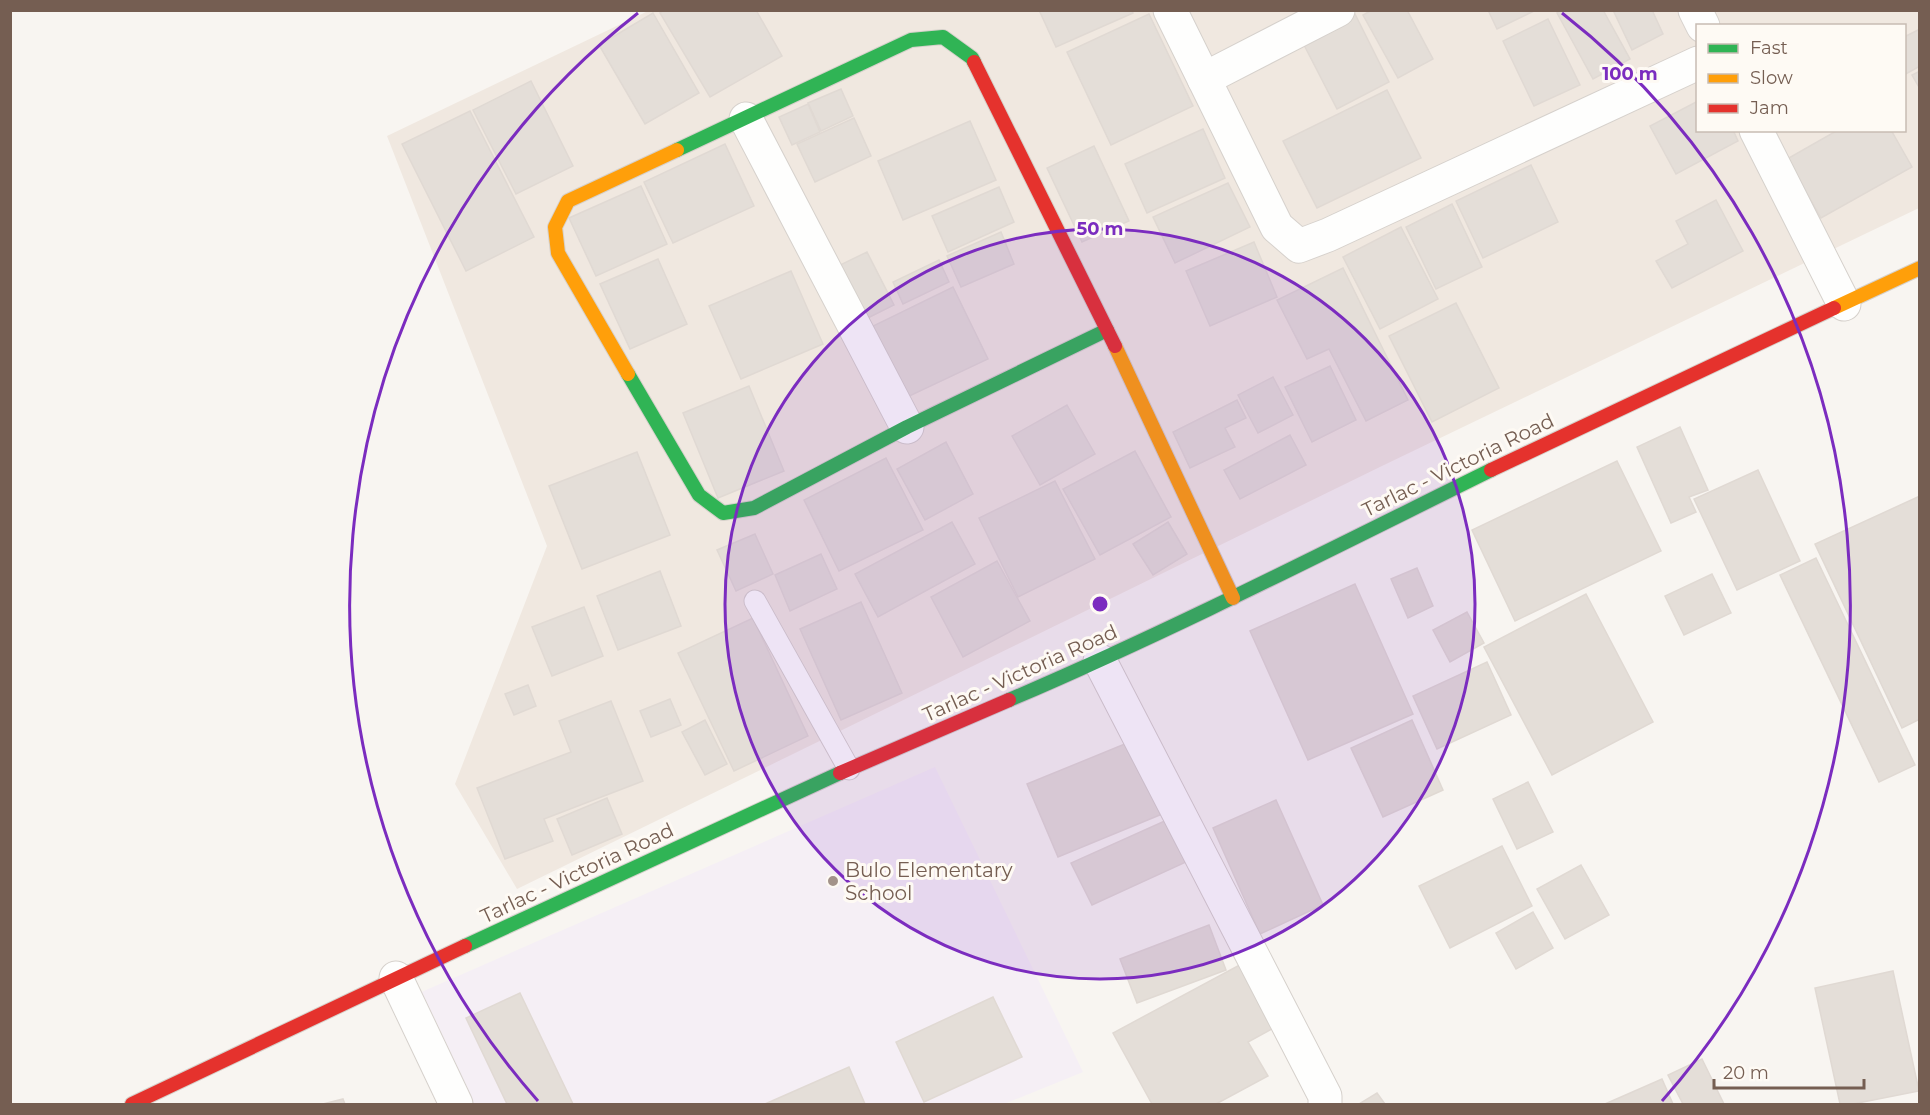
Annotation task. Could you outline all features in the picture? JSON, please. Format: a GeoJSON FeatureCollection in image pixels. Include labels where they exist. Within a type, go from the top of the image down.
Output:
{"type":"FeatureCollection","features":[{"type":"Feature","properties":{"kind":"main road"},"geometry":{"type":"LineString","coordinates":[[1107,330],[906,427],[754,508],[723,513],[699,495],[558,253],[555,227],[568,201],[911,40],[943,37],[972,58],[1107,330],[1233,598]]}},
{"type":"Feature","properties":{"kind":"main road","name":"Tarlac - Victoria Road"},"geometry":{"type":"LineString","coordinates":[[132,1104],[396,978],[849,769],[1100,661],[1233,598],[1538,446],[1920,268]]}},
{"type":"Feature","properties":{"kind":"street"},"geometry":{"type":"LineString","coordinates":[[1170,10],[1277,227],[1299,246],[1328,235],[1696,64]]}},
{"type":"Feature","properties":{"kind":"street"},"geometry":{"type":"LineString","coordinates":[[1204,79],[1338,10]]}},
{"type":"Feature","properties":{"kind":"street"},"geometry":{"type":"LineString","coordinates":[[1695,10],[1702,24]]}},
{"type":"Feature","properties":{"kind":"street"},"geometry":{"type":"LineString","coordinates":[[746,119],[906,427]]}},
{"type":"Feature","properties":{"kind":"street"},"geometry":{"type":"LineString","coordinates":[[1757,132],[1844,304]]}},
{"type":"Feature","properties":{"kind":"street"},"geometry":{"type":"LineString","coordinates":[[1100,661],[1325,1096],[1325,1104]]}},
{"type":"Feature","properties":{"kind":"street"},"geometry":{"type":"LineString","coordinates":[[396,978],[456,1104]]}},
{"type":"Feature","properties":{"kind":"lane"},"geometry":{"type":"LineString","coordinates":[[755,601],[849,769]]}},
{"type":"Feature","properties":{"kind":"shaded area"},"geometry":{"type":"Polygon","coordinates":[[[648,11],[1919,11],[1919,208],[1382,466],[517,889],[455,784],[547,546],[387,136],[648,11]]]}},
{"type":"Feature","properties":{"kind":"shaded area","name":"Bulo Elementary School"},"geometry":{"type":"Polygon","coordinates":[[[935,767],[1083,1072],[1004,1104],[471,1104],[417,994],[935,767]]]}},
{"type":"Feature","properties":{"kind":"building"},"geometry":{"type":"Polygon","coordinates":[[[664,10],[756,10],[782,56],[710,97],[660,13],[664,10]]]}},
{"type":"Feature","properties":{"kind":"building"},"geometry":{"type":"Polygon","coordinates":[[[1039,10],[1132,10],[1133,13],[1056,47],[1039,10]]]}},
{"type":"Feature","properties":{"kind":"building"},"geometry":{"type":"Polygon","coordinates":[[[1372,10],[1407,10],[1433,59],[1398,78],[1363,15],[1372,10]]]}},
{"type":"Feature","properties":{"kind":"building"},"geometry":{"type":"Polygon","coordinates":[[[1488,10],[1536,10],[1497,29],[1488,10]]]}},
{"type":"Feature","properties":{"kind":"building"},"geometry":{"type":"Polygon","coordinates":[[[1560,10],[1603,10],[1630,59],[1593,79],[1557,13],[1560,10]]]}},
{"type":"Feature","properties":{"kind":"building"},"geometry":{"type":"Polygon","coordinates":[[[1613,10],[1652,10],[1663,34],[1632,50],[1613,10]]]}},
{"type":"Feature","properties":{"kind":"building"},"geometry":{"type":"Polygon","coordinates":[[[653,13],[699,93],[645,124],[599,45],[653,13]]]}},
{"type":"Feature","properties":{"kind":"building"},"geometry":{"type":"Polygon","coordinates":[[[1149,14],[1193,106],[1111,145],[1067,52],[1149,14]]]}},
{"type":"Feature","properties":{"kind":"building"},"geometry":{"type":"Polygon","coordinates":[[[1355,14],[1389,82],[1337,109],[1302,41],[1355,14]]]}},
{"type":"Feature","properties":{"kind":"building"},"geometry":{"type":"Polygon","coordinates":[[[1548,19],[1580,85],[1534,106],[1503,41],[1548,19]]]}},
{"type":"Feature","properties":{"kind":"building"},"geometry":{"type":"Polygon","coordinates":[[[1920,29],[1920,66],[1906,74],[1906,36],[1920,29]]]}},
{"type":"Feature","properties":{"kind":"building"},"geometry":{"type":"Polygon","coordinates":[[[1920,71],[1920,89],[1912,75],[1920,71]]]}},
{"type":"Feature","properties":{"kind":"building"},"geometry":{"type":"Polygon","coordinates":[[[531,81],[573,166],[516,194],[473,110],[531,81]]]}},
{"type":"Feature","properties":{"kind":"building"},"geometry":{"type":"Polygon","coordinates":[[[841,89],[853,116],[821,131],[808,103],[841,89]]]}},
{"type":"Feature","properties":{"kind":"building"},"geometry":{"type":"Polygon","coordinates":[[[1387,90],[1421,158],[1317,208],[1283,141],[1387,90]]]}},
{"type":"Feature","properties":{"kind":"building"},"geometry":{"type":"Polygon","coordinates":[[[1696,102],[1696,132],[1734,132],[1738,141],[1676,174],[1650,126],[1696,102]]]}},
{"type":"Feature","properties":{"kind":"building"},"geometry":{"type":"Polygon","coordinates":[[[808,104],[820,132],[792,145],[779,117],[808,104]]]}},
{"type":"Feature","properties":{"kind":"building"},"geometry":{"type":"Polygon","coordinates":[[[470,111],[534,237],[466,271],[402,144],[470,111]]]}},
{"type":"Feature","properties":{"kind":"building"},"geometry":{"type":"Polygon","coordinates":[[[854,118],[871,156],[815,182],[797,144],[854,118]]]}},
{"type":"Feature","properties":{"kind":"building"},"geometry":{"type":"Polygon","coordinates":[[[970,121],[996,180],[903,220],[878,161],[970,121]]]}},
{"type":"Feature","properties":{"kind":"building"},"geometry":{"type":"Polygon","coordinates":[[[1203,129],[1225,178],[1147,213],[1125,164],[1203,129]]]}},
{"type":"Feature","properties":{"kind":"building"},"geometry":{"type":"Polygon","coordinates":[[[1834,132],[1892,132],[1912,167],[1821,218],[1787,159],[1834,132]]]}},
{"type":"Feature","properties":{"kind":"building"},"geometry":{"type":"Polygon","coordinates":[[[725,144],[754,206],[673,243],[644,182],[725,144]]]}},
{"type":"Feature","properties":{"kind":"building"},"geometry":{"type":"Polygon","coordinates":[[[1094,146],[1129,221],[1082,242],[1047,168],[1094,146]]]}},
{"type":"Feature","properties":{"kind":"building"},"geometry":{"type":"Polygon","coordinates":[[[1531,165],[1558,222],[1483,258],[1456,201],[1531,165]]]}},
{"type":"Feature","properties":{"kind":"building"},"geometry":{"type":"Polygon","coordinates":[[[1228,183],[1250,227],[1175,263],[1153,217],[1228,183]]]}},
{"type":"Feature","properties":{"kind":"building"},"geometry":{"type":"Polygon","coordinates":[[[641,186],[667,244],[596,276],[569,218],[641,186]]]}},
{"type":"Feature","properties":{"kind":"building"},"geometry":{"type":"Polygon","coordinates":[[[999,187],[1014,222],[948,252],[932,216],[999,187]]]}},
{"type":"Feature","properties":{"kind":"building"},"geometry":{"type":"Polygon","coordinates":[[[1716,200],[1743,251],[1672,288],[1656,261],[1688,244],[1676,221],[1716,200]]]}},
{"type":"Feature","properties":{"kind":"building"},"geometry":{"type":"Polygon","coordinates":[[[1452,204],[1482,267],[1436,289],[1406,227],[1452,204]]]}},
{"type":"Feature","properties":{"kind":"building"},"geometry":{"type":"Polygon","coordinates":[[[1401,227],[1438,299],[1380,329],[1343,257],[1401,227]]]}},
{"type":"Feature","properties":{"kind":"building"},"geometry":{"type":"Polygon","coordinates":[[[1001,232],[1014,264],[961,287],[947,256],[1001,232]]]}},
{"type":"Feature","properties":{"kind":"building"},"geometry":{"type":"Polygon","coordinates":[[[1254,242],[1277,297],[1210,326],[1186,271],[1254,242]]]}},
{"type":"Feature","properties":{"kind":"building"},"geometry":{"type":"Polygon","coordinates":[[[867,252],[894,305],[864,320],[836,267],[867,252]]]}},
{"type":"Feature","properties":{"kind":"building"},"geometry":{"type":"Polygon","coordinates":[[[658,259],[687,324],[630,349],[600,284],[658,259]]]}},
{"type":"Feature","properties":{"kind":"building"},"geometry":{"type":"Polygon","coordinates":[[[939,260],[949,282],[903,304],[893,282],[939,260]]]}},
{"type":"Feature","properties":{"kind":"building"},"geometry":{"type":"Polygon","coordinates":[[[1343,268],[1408,400],[1366,421],[1329,349],[1307,359],[1277,300],[1343,268]]]}},
{"type":"Feature","properties":{"kind":"building"},"geometry":{"type":"Polygon","coordinates":[[[791,271],[823,344],[741,379],[709,306],[791,271]]]}},
{"type":"Feature","properties":{"kind":"building"},"geometry":{"type":"Polygon","coordinates":[[[953,287],[988,359],[903,399],[869,328],[953,287]]]}},
{"type":"Feature","properties":{"kind":"building"},"geometry":{"type":"Polygon","coordinates":[[[1456,303],[1499,388],[1432,422],[1389,336],[1456,303]]]}},
{"type":"Feature","properties":{"kind":"building"},"geometry":{"type":"Polygon","coordinates":[[[1330,366],[1356,420],[1312,442],[1285,387],[1330,366]]]}},
{"type":"Feature","properties":{"kind":"building"},"geometry":{"type":"Polygon","coordinates":[[[1273,377],[1293,415],[1258,433],[1238,395],[1273,377]]]}},
{"type":"Feature","properties":{"kind":"building"},"geometry":{"type":"Polygon","coordinates":[[[749,386],[784,471],[718,498],[683,413],[749,386]]]}},
{"type":"Feature","properties":{"kind":"building"},"geometry":{"type":"Polygon","coordinates":[[[1237,400],[1246,418],[1225,428],[1235,447],[1190,468],[1173,432],[1237,400]]]}},
{"type":"Feature","properties":{"kind":"building"},"geometry":{"type":"Polygon","coordinates":[[[1067,405],[1095,454],[1040,485],[1012,436],[1067,405]]]}},
{"type":"Feature","properties":{"kind":"building"},"geometry":{"type":"Polygon","coordinates":[[[1680,427],[1708,490],[1689,497],[1696,512],[1671,523],[1637,447],[1680,427]]]}},
{"type":"Feature","properties":{"kind":"building"},"geometry":{"type":"Polygon","coordinates":[[[1290,435],[1306,465],[1240,499],[1224,470],[1290,435]]]}},
{"type":"Feature","properties":{"kind":"building"},"geometry":{"type":"Polygon","coordinates":[[[946,442],[973,494],[925,520],[897,469],[946,442]]]}},
{"type":"Feature","properties":{"kind":"building"},"geometry":{"type":"Polygon","coordinates":[[[1135,451],[1171,517],[1100,555],[1063,489],[1135,451]]]}},
{"type":"Feature","properties":{"kind":"building"},"geometry":{"type":"Polygon","coordinates":[[[637,452],[670,535],[582,569],[549,486],[637,452]]]}},
{"type":"Feature","properties":{"kind":"building"},"geometry":{"type":"Polygon","coordinates":[[[886,458],[923,530],[839,571],[804,500],[886,458]]]}},
{"type":"Feature","properties":{"kind":"building"},"geometry":{"type":"Polygon","coordinates":[[[1617,461],[1661,551],[1515,621],[1472,530],[1617,461]]]}},
{"type":"Feature","properties":{"kind":"building"},"geometry":{"type":"Polygon","coordinates":[[[1758,470],[1800,561],[1737,590],[1694,499],[1758,470]]]}},
{"type":"Feature","properties":{"kind":"building"},"geometry":{"type":"Polygon","coordinates":[[[1055,481],[1095,559],[1018,597],[979,518],[1055,481]]]}},
{"type":"Feature","properties":{"kind":"building"},"geometry":{"type":"Polygon","coordinates":[[[1920,496],[1920,719],[1902,728],[1815,544],[1920,496]]]}},
{"type":"Feature","properties":{"kind":"building"},"geometry":{"type":"Polygon","coordinates":[[[952,522],[975,564],[878,617],[855,574],[952,522]]]}},
{"type":"Feature","properties":{"kind":"building"},"geometry":{"type":"Polygon","coordinates":[[[1168,522],[1187,554],[1153,575],[1133,544],[1168,522]]]}},
{"type":"Feature","properties":{"kind":"building"},"geometry":{"type":"Polygon","coordinates":[[[755,534],[773,574],[736,591],[717,550],[755,534]]]}},
{"type":"Feature","properties":{"kind":"building"},"geometry":{"type":"Polygon","coordinates":[[[821,554],[837,589],[790,611],[775,575],[821,554]]]}},
{"type":"Feature","properties":{"kind":"building"},"geometry":{"type":"Polygon","coordinates":[[[1816,558],[1915,765],[1879,782],[1780,575],[1816,558]]]}},
{"type":"Feature","properties":{"kind":"building"},"geometry":{"type":"Polygon","coordinates":[[[997,561],[1030,621],[963,657],[931,597],[997,561]]]}},
{"type":"Feature","properties":{"kind":"building"},"geometry":{"type":"Polygon","coordinates":[[[1417,568],[1433,606],[1408,618],[1391,579],[1417,568]]]}},
{"type":"Feature","properties":{"kind":"building"},"geometry":{"type":"Polygon","coordinates":[[[660,571],[681,626],[618,650],[597,596],[660,571]]]}},
{"type":"Feature","properties":{"kind":"building"},"geometry":{"type":"Polygon","coordinates":[[[1712,574],[1731,613],[1684,635],[1665,596],[1712,574]]]}},
{"type":"Feature","properties":{"kind":"building"},"geometry":{"type":"Polygon","coordinates":[[[1355,584],[1413,714],[1308,760],[1250,631],[1355,584]]]}},
{"type":"Feature","properties":{"kind":"building"},"geometry":{"type":"Polygon","coordinates":[[[1586,594],[1653,722],[1552,775],[1484,647],[1586,594]]]}},
{"type":"Feature","properties":{"kind":"building"},"geometry":{"type":"Polygon","coordinates":[[[861,602],[902,693],[841,720],[800,629],[861,602]]]}},
{"type":"Feature","properties":{"kind":"building"},"geometry":{"type":"Polygon","coordinates":[[[584,607],[603,656],[552,676],[532,627],[584,607]]]}},
{"type":"Feature","properties":{"kind":"building"},"geometry":{"type":"Polygon","coordinates":[[[1467,612],[1484,643],[1450,662],[1433,630],[1467,612]]]}},
{"type":"Feature","properties":{"kind":"building"},"geometry":{"type":"Polygon","coordinates":[[[753,618],[808,736],[734,771],[678,653],[753,618]]]}},
{"type":"Feature","properties":{"kind":"building"},"geometry":{"type":"Polygon","coordinates":[[[1487,662],[1511,715],[1437,749],[1413,696],[1487,662]]]}},
{"type":"Feature","properties":{"kind":"building"},"geometry":{"type":"Polygon","coordinates":[[[528,685],[536,706],[514,715],[505,694],[528,685]]]}},
{"type":"Feature","properties":{"kind":"building"},"geometry":{"type":"Polygon","coordinates":[[[670,699],[681,725],[651,737],[640,711],[670,699]]]}},
{"type":"Feature","properties":{"kind":"building"},"geometry":{"type":"Polygon","coordinates":[[[611,701],[643,781],[544,819],[553,841],[505,859],[477,788],[571,752],[559,721],[611,701]]]}},
{"type":"Feature","properties":{"kind":"building"},"geometry":{"type":"Polygon","coordinates":[[[705,720],[727,764],[705,775],[682,732],[705,720]]]}},
{"type":"Feature","properties":{"kind":"building"},"geometry":{"type":"Polygon","coordinates":[[[1412,720],[1443,790],[1383,817],[1351,748],[1412,720]]]}},
{"type":"Feature","properties":{"kind":"building"},"geometry":{"type":"Polygon","coordinates":[[[1137,739],[1167,812],[1058,857],[1027,784],[1137,739]]]}},
{"type":"Feature","properties":{"kind":"building"},"geometry":{"type":"Polygon","coordinates":[[[1528,782],[1553,832],[1517,849],[1493,799],[1528,782]]]}},
{"type":"Feature","properties":{"kind":"building"},"geometry":{"type":"Polygon","coordinates":[[[607,798],[622,834],[572,855],[557,819],[607,798]]]}},
{"type":"Feature","properties":{"kind":"building"},"geometry":{"type":"Polygon","coordinates":[[[1276,800],[1323,905],[1260,934],[1213,828],[1276,800]]]}},
{"type":"Feature","properties":{"kind":"building"},"geometry":{"type":"Polygon","coordinates":[[[1178,815],[1197,857],[1092,905],[1071,863],[1178,815]]]}},
{"type":"Feature","properties":{"kind":"building"},"geometry":{"type":"Polygon","coordinates":[[[1502,846],[1532,906],[1450,948],[1419,886],[1502,846]]]}},
{"type":"Feature","properties":{"kind":"building"},"geometry":{"type":"Polygon","coordinates":[[[1581,865],[1609,915],[1565,939],[1537,889],[1581,865]]]}},
{"type":"Feature","properties":{"kind":"building"},"geometry":{"type":"Polygon","coordinates":[[[1533,912],[1553,948],[1516,969],[1496,933],[1533,912]]]}},
{"type":"Feature","properties":{"kind":"building"},"geometry":{"type":"Polygon","coordinates":[[[1209,925],[1226,970],[1137,1003],[1120,959],[1209,925]]]}},
{"type":"Feature","properties":{"kind":"building"},"geometry":{"type":"Polygon","coordinates":[[[1247,961],[1281,1024],[1248,1042],[1268,1076],[1216,1104],[1152,1104],[1113,1033],[1247,961]]]}},
{"type":"Feature","properties":{"kind":"building"},"geometry":{"type":"Polygon","coordinates":[[[1893,971],[1919,1091],[1853,1104],[1840,1104],[1815,988],[1893,971]]]}},
{"type":"Feature","properties":{"kind":"building"},"geometry":{"type":"Polygon","coordinates":[[[520,993],[573,1104],[507,1104],[466,1018],[520,993]]]}},
{"type":"Feature","properties":{"kind":"building"},"geometry":{"type":"Polygon","coordinates":[[[993,997],[1022,1057],[924,1102],[896,1042],[993,997]]]}},
{"type":"Feature","properties":{"kind":"building"},"geometry":{"type":"Polygon","coordinates":[[[1702,1059],[1724,1104],[1683,1104],[1668,1075],[1702,1059]]]}},
{"type":"Feature","properties":{"kind":"building"},"geometry":{"type":"Polygon","coordinates":[[[849,1067],[865,1104],[765,1104],[849,1067]]]}},
{"type":"Feature","properties":{"kind":"building"},"geometry":{"type":"Polygon","coordinates":[[[1662,1079],[1673,1104],[1605,1104],[1662,1079]]]}},
{"type":"Feature","properties":{"kind":"building"},"geometry":{"type":"Polygon","coordinates":[[[1377,1093],[1385,1104],[1359,1104],[1377,1093]]]}},
{"type":"Feature","properties":{"kind":"building"},"geometry":{"type":"Polygon","coordinates":[[[343,1099],[345,1104],[323,1104],[343,1099]]]}},
{"type":"Feature","properties":{"kind":"traffic: fast"},"geometry":{"type":"LineString","coordinates":[[677,150],[911,40],[943,37],[972,58],[974,62]]}},
{"type":"Feature","properties":{"kind":"traffic: fast"},"geometry":{"type":"LineString","coordinates":[[628,374],[699,495],[723,513],[754,508],[907,427],[1107,330]]}},
{"type":"Feature","properties":{"kind":"traffic: fast"},"geometry":{"type":"LineString","coordinates":[[1009,700],[1191,617],[1491,470]]}},
{"type":"Feature","properties":{"kind":"traffic: fast"},"geometry":{"type":"LineString","coordinates":[[465,946],[840,773]]}},
{"type":"Feature","properties":{"kind":"traffic: slow"},"geometry":{"type":"LineString","coordinates":[[628,374],[558,253],[555,227],[568,201],[677,150]]}},
{"type":"Feature","properties":{"kind":"traffic: slow"},"geometry":{"type":"LineString","coordinates":[[1834,308],[1920,268]]}},
{"type":"Feature","properties":{"kind":"traffic: slow"},"geometry":{"type":"LineString","coordinates":[[1115,346],[1233,598]]}},
{"type":"Feature","properties":{"kind":"traffic: jam"},"geometry":{"type":"LineString","coordinates":[[974,62],[1115,346]]}},
{"type":"Feature","properties":{"kind":"traffic: jam"},"geometry":{"type":"LineString","coordinates":[[1491,470],[1834,308]]}},
{"type":"Feature","properties":{"kind":"traffic: jam"},"geometry":{"type":"LineString","coordinates":[[840,773],[1009,700]]}},
{"type":"Feature","properties":{"kind":"traffic: jam"},"geometry":{"type":"LineString","coordinates":[[132,1104],[465,946]]}},
{"type":"Feature","properties":{"kind":"place","name":"Bulo Elementary School"},"geometry":{"type":"Point","coordinates":[833,881]}}]}
